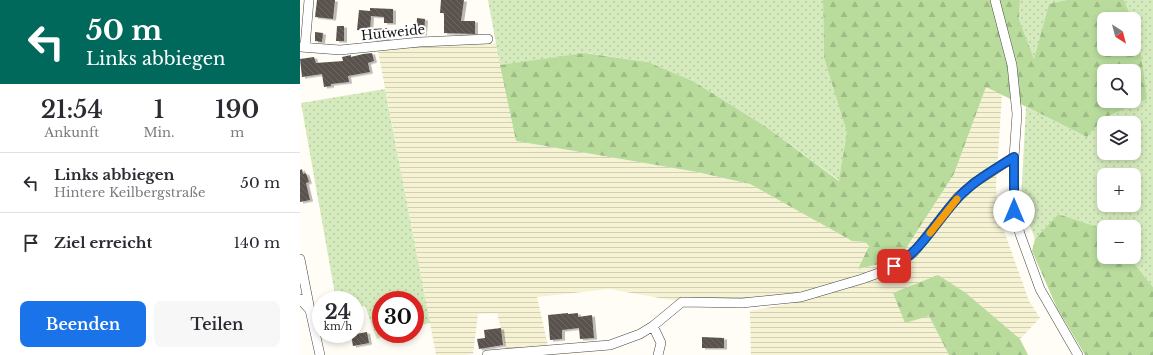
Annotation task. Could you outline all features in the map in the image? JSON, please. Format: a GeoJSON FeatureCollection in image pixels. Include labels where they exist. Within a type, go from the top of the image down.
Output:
{"type":"FeatureCollection","features":[{"type":"Feature","properties":{"kind":"street"},"geometry":{"type":"LineString","coordinates":[[302,47],[310,0]]}},
{"type":"Feature","properties":{"kind":"street"},"geometry":{"type":"LineString","coordinates":[[996,0],[1012,66],[1017,114],[1014,157],[1014,211],[1020,234],[1040,289],[1078,355]]}},
{"type":"Feature","properties":{"kind":"street","name":"Hutweide"},"geometry":{"type":"LineString","coordinates":[[302,47],[340,50],[420,42],[488,39]]}},
{"type":"Feature","properties":{"kind":"street"},"geometry":{"type":"LineString","coordinates":[[487,355],[610,345],[640,334],[653,326],[682,302],[742,304],[802,297],[887,270],[902,262],[914,252],[957,198],[974,183],[1014,157]]}},
{"type":"Feature","properties":{"kind":"street"},"geometry":{"type":"LineString","coordinates":[[300,259],[320,355]]}},
{"type":"Feature","properties":{"kind":"street"},"geometry":{"type":"LineString","coordinates":[[300,299],[310,310]]}},
{"type":"Feature","properties":{"kind":"street"},"geometry":{"type":"LineString","coordinates":[[653,326],[661,343],[658,355]]}},
{"type":"Feature","properties":{"kind":"shaded area"},"geometry":{"type":"Polygon","coordinates":[[[496,43],[516,141],[697,172],[750,184],[852,241],[865,242],[869,246],[858,269],[884,263],[903,253],[954,174],[986,87],[1002,95],[996,184],[997,211],[1029,301],[1040,318],[1020,339],[966,293],[929,316],[949,355],[751,355],[750,311],[812,299],[856,282],[801,297],[682,302],[609,289],[537,297],[548,346],[506,349],[497,313],[478,314],[473,354],[436,355],[377,46],[496,43]]]}},
{"type":"Feature","properties":{"kind":"green space"},"geometry":{"type":"Polygon","coordinates":[[[488,0],[823,0],[824,58],[848,132],[840,181],[765,126],[693,81],[648,62],[588,53],[500,65],[488,0]]]}},
{"type":"Feature","properties":{"kind":"green space"},"geometry":{"type":"Polygon","coordinates":[[[823,0],[1020,0],[1019,19],[1034,59],[1049,4],[1067,0],[1124,0],[1129,12],[1097,12],[1097,56],[1141,55],[1147,99],[1141,102],[1141,64],[1097,64],[1097,108],[1127,108],[1109,116],[1097,116],[1097,126],[1087,137],[986,87],[954,174],[903,253],[884,263],[858,269],[869,246],[865,242],[852,241],[750,184],[697,172],[516,141],[500,65],[585,53],[648,62],[693,81],[765,126],[839,181],[847,132],[824,58],[823,0]]]}},
{"type":"Feature","properties":{"kind":"green space"},"geometry":{"type":"Polygon","coordinates":[[[1020,0],[1067,0],[1049,5],[1034,60],[1019,19],[1020,0]]]}},
{"type":"Feature","properties":{"kind":"green space"},"geometry":{"type":"Polygon","coordinates":[[[1124,0],[1153,0],[1153,287],[1135,264],[1141,264],[1141,220],[1097,220],[1097,227],[1058,214],[1035,239],[1021,201],[1026,107],[1087,137],[1097,126],[1097,160],[1141,160],[1141,116],[1108,116],[1126,108],[1141,108],[1141,101],[1146,99],[1141,56],[1141,12],[1129,12],[1124,0]]]}},
{"type":"Feature","properties":{"kind":"green space"},"geometry":{"type":"Polygon","coordinates":[[[385,89],[424,291],[372,291],[372,325],[364,306],[364,291],[334,291],[301,103],[385,89]]]}},
{"type":"Feature","properties":{"kind":"green space"},"geometry":{"type":"Polygon","coordinates":[[[1058,214],[1097,227],[1097,264],[1135,264],[1153,287],[1153,355],[1085,355],[1057,308],[1032,251],[1035,239],[1058,214]]]}},
{"type":"Feature","properties":{"kind":"green space"},"geometry":{"type":"Polygon","coordinates":[[[938,275],[966,293],[1020,339],[1028,355],[949,355],[929,316],[905,323],[893,293],[938,275]]]}},
{"type":"Feature","properties":{"kind":"green space"},"geometry":{"type":"Polygon","coordinates":[[[424,292],[430,323],[424,325],[424,292]]]}},
{"type":"Feature","properties":{"kind":"building"},"geometry":{"type":"Polygon","coordinates":[[[317,0],[335,0],[333,19],[315,17],[317,0]]]}},
{"type":"Feature","properties":{"kind":"building"},"geometry":{"type":"Polygon","coordinates":[[[441,0],[464,0],[461,21],[475,21],[475,34],[444,33],[444,13],[440,13],[441,0]]]}},
{"type":"Feature","properties":{"kind":"building"},"geometry":{"type":"Polygon","coordinates":[[[370,8],[393,9],[393,23],[384,23],[384,17],[371,16],[370,31],[357,30],[359,10],[370,11],[370,8]]]}},
{"type":"Feature","properties":{"kind":"building"},"geometry":{"type":"Polygon","coordinates":[[[417,18],[425,19],[424,34],[416,33],[417,18]]]}},
{"type":"Feature","properties":{"kind":"building"},"geometry":{"type":"Polygon","coordinates":[[[337,26],[344,26],[344,41],[336,41],[337,26]]]}},
{"type":"Feature","properties":{"kind":"building"},"geometry":{"type":"Polygon","coordinates":[[[387,28],[388,39],[373,40],[372,29],[387,28]]]}},
{"type":"Feature","properties":{"kind":"building"},"geometry":{"type":"Polygon","coordinates":[[[315,32],[323,33],[322,42],[315,41],[315,32]]]}},
{"type":"Feature","properties":{"kind":"building"},"geometry":{"type":"Polygon","coordinates":[[[372,53],[374,61],[368,63],[370,72],[348,76],[349,82],[331,84],[331,86],[324,87],[322,74],[302,77],[300,59],[314,57],[316,63],[343,61],[342,57],[372,53]]]}},
{"type":"Feature","properties":{"kind":"building"},"geometry":{"type":"Polygon","coordinates":[[[302,169],[303,174],[306,173],[309,182],[306,183],[310,200],[300,202],[300,170],[302,169]]]}},
{"type":"Feature","properties":{"kind":"building"},"geometry":{"type":"Polygon","coordinates":[[[578,313],[578,317],[592,315],[594,338],[580,339],[579,328],[562,330],[562,339],[550,340],[548,315],[578,313]]]}},
{"type":"Feature","properties":{"kind":"building"},"geometry":{"type":"Polygon","coordinates":[[[501,328],[503,345],[479,349],[477,339],[485,338],[484,330],[501,328]]]}},
{"type":"Feature","properties":{"kind":"building"},"geometry":{"type":"Polygon","coordinates":[[[367,332],[369,343],[353,346],[352,343],[364,343],[364,333],[367,332]]]}},
{"type":"Feature","properties":{"kind":"building"},"geometry":{"type":"Polygon","coordinates":[[[702,337],[724,338],[724,348],[702,348],[702,337]]]}},
{"type":"Feature","properties":{"kind":"slow traffic"},"geometry":{"type":"LineString","coordinates":[[930,233],[957,199]]}},
{"type":"Feature","properties":{"kind":"route"},"geometry":{"type":"LineString","coordinates":[[894,266],[902,262],[914,252],[957,198],[974,183],[1014,157],[1014,211]]}}]}
